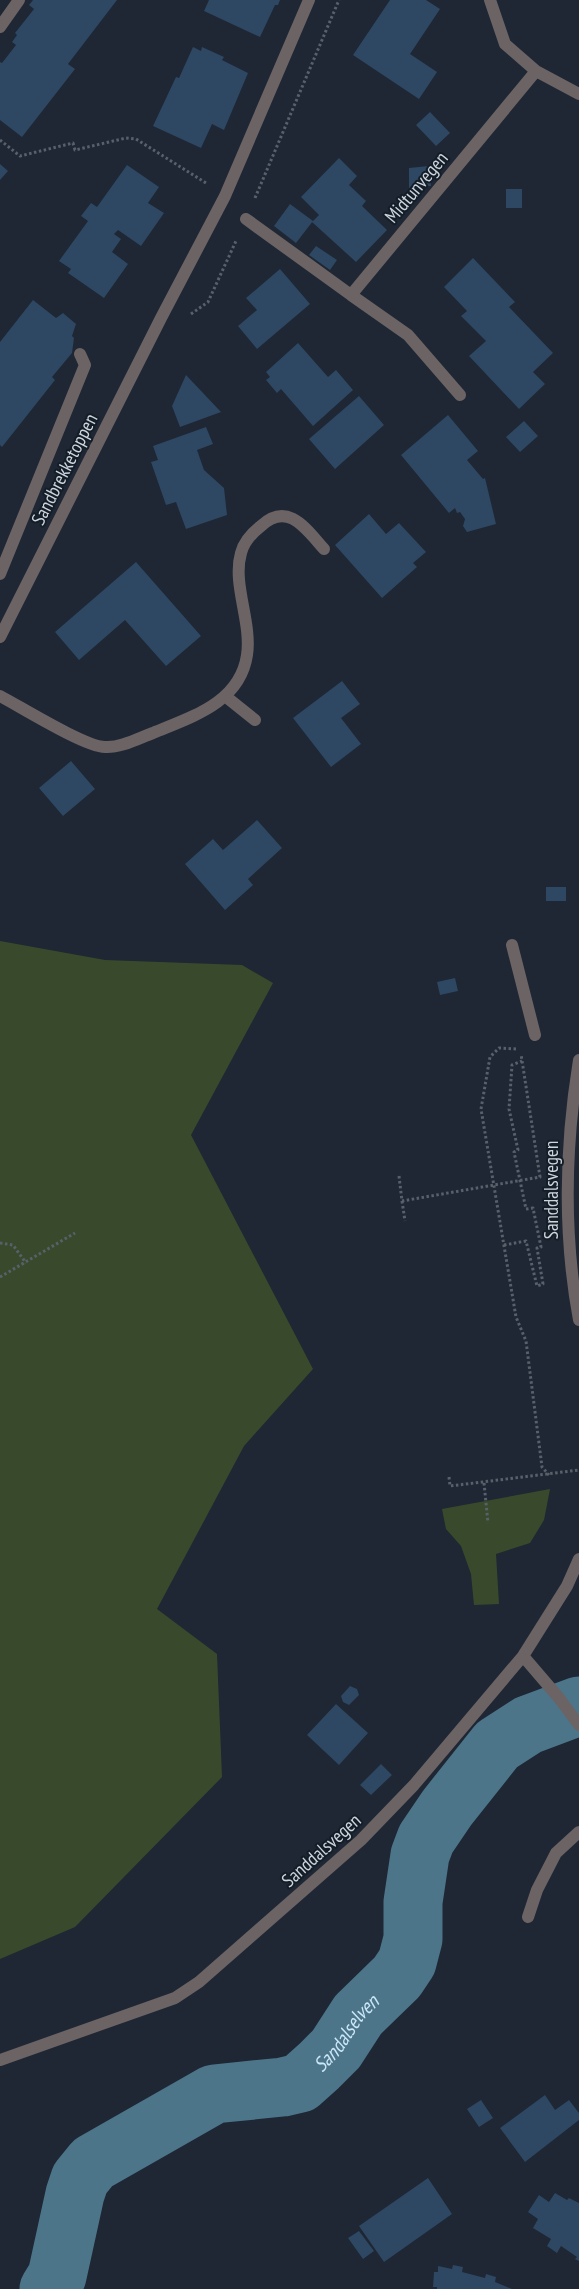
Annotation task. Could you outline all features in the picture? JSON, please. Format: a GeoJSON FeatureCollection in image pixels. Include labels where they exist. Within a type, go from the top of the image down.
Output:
{"type":"FeatureCollection","features":[{"type":"Feature","properties":{"kind":"street"},"geometry":{"type":"LineString","coordinates":[[0,27],[19,0]]}},
{"type":"Feature","properties":{"kind":"street"},"geometry":{"type":"LineString","coordinates":[[225,196],[309,0]]}},
{"type":"Feature","properties":{"kind":"street"},"geometry":{"type":"LineString","coordinates":[[490,0],[505,44],[536,71],[579,94]]}},
{"type":"Feature","properties":{"kind":"street","name":"Midtunvegen"},"geometry":{"type":"LineString","coordinates":[[352,295],[536,71]]}},
{"type":"Feature","properties":{"kind":"street","name":"Sandbrekketoppen"},"geometry":{"type":"LineString","coordinates":[[0,637],[161,318],[225,196]]}},
{"type":"Feature","properties":{"kind":"street"},"geometry":{"type":"LineString","coordinates":[[246,218],[408,335],[460,395]]}},
{"type":"Feature","properties":{"kind":"street"},"geometry":{"type":"LineString","coordinates":[[0,574],[85,365],[80,354]]}},
{"type":"Feature","properties":{"kind":"street"},"geometry":{"type":"LineString","coordinates":[[0,696],[76,737],[105,747],[132,741],[203,712],[225,696],[236,682],[248,653],[248,632],[239,571],[241,553],[249,536],[269,518],[288,516],[301,523],[324,549]]}},
{"type":"Feature","properties":{"kind":"street"},"geometry":{"type":"LineString","coordinates":[[225,696],[256,720]]}},
{"type":"Feature","properties":{"kind":"street"},"geometry":{"type":"LineString","coordinates":[[512,945],[535,1035]]}},
{"type":"Feature","properties":{"kind":"street","name":"Sanddalsvegen"},"geometry":{"type":"LineString","coordinates":[[579,1060],[569,1150],[568,1204],[570,1265],[579,1320]]}},
{"type":"Feature","properties":{"kind":"street","name":"Sanddalsvegen"},"geometry":{"type":"LineString","coordinates":[[0,2060],[175,1998],[199,1982],[361,1840],[414,1785],[523,1656],[567,1586],[579,1559]]}},
{"type":"Feature","properties":{"kind":"street"},"geometry":{"type":"LineString","coordinates":[[523,1656],[559,1698],[578,1725]]}},
{"type":"Feature","properties":{"kind":"street"},"geometry":{"type":"LineString","coordinates":[[528,1917],[537,1890],[556,1853],[579,1832]]}},
{"type":"Feature","properties":{"kind":"path"},"geometry":{"type":"LineString","coordinates":[[186,317],[208,302],[339,0]]}},
{"type":"Feature","properties":{"kind":"path"},"geometry":{"type":"LineString","coordinates":[[0,140],[20,156],[73,143],[75,150],[126,138],[136,139],[225,196]]}},
{"type":"Feature","properties":{"kind":"path"},"geometry":{"type":"LineString","coordinates":[[402,1201],[494,1186],[540,1177],[521,1050],[499,1048],[490,1057],[481,1110],[494,1186],[516,1317],[526,1341],[542,1467],[550,1475]]}},
{"type":"Feature","properties":{"kind":"path"},"geometry":{"type":"LineString","coordinates":[[504,1246],[526,1241],[536,1286],[543,1284],[537,1248],[541,1247],[533,1208],[526,1209],[514,1152],[518,1150],[509,1109],[512,1065],[522,1061]]}},
{"type":"Feature","properties":{"kind":"path"},"geometry":{"type":"LineString","coordinates":[[398,1176],[406,1221]]}},
{"type":"Feature","properties":{"kind":"path"},"geometry":{"type":"LineString","coordinates":[[0,1277],[74,1233]]}},
{"type":"Feature","properties":{"kind":"path"},"geometry":{"type":"LineString","coordinates":[[0,1243],[13,1245],[26,1263]]}},
{"type":"Feature","properties":{"kind":"path"},"geometry":{"type":"LineString","coordinates":[[449,1477],[450,1486],[579,1470]]}},
{"type":"Feature","properties":{"kind":"path"},"geometry":{"type":"LineString","coordinates":[[484,1482],[488,1523]]}},
{"type":"Feature","properties":{"kind":"green space"},"geometry":{"type":"Polygon","coordinates":[[[0,941],[105,960],[242,965],[273,983],[191,1135],[313,1369],[244,1446],[157,1609],[217,1654],[222,1777],[75,1927],[0,1959],[0,941]]]}},
{"type":"Feature","properties":{"kind":"green space"},"geometry":{"type":"Polygon","coordinates":[[[550,1489],[544,1520],[530,1543],[496,1554],[499,1604],[474,1605],[471,1574],[461,1546],[446,1529],[442,1509],[550,1489]]]}},
{"type":"Feature","properties":{"kind":"building"},"geometry":{"type":"Polygon","coordinates":[[[33,0],[117,0],[68,64],[75,69],[22,137],[0,120],[0,62],[2,63],[16,45],[12,42],[17,35],[15,33],[34,9],[29,5],[33,0]]]}},
{"type":"Feature","properties":{"kind":"building"},"geometry":{"type":"Polygon","coordinates":[[[209,0],[280,0],[278,5],[275,5],[260,37],[204,11],[209,0]]]}},
{"type":"Feature","properties":{"kind":"building"},"geometry":{"type":"Polygon","coordinates":[[[390,0],[426,0],[440,9],[410,54],[437,72],[419,99],[353,55],[390,0]]]}},
{"type":"Feature","properties":{"kind":"building"},"geometry":{"type":"Polygon","coordinates":[[[193,47],[201,51],[202,47],[224,57],[222,60],[248,73],[224,130],[212,124],[201,148],[153,126],[176,77],[179,78],[193,47]]]}},
{"type":"Feature","properties":{"kind":"building"},"geometry":{"type":"Polygon","coordinates":[[[430,112],[450,133],[436,146],[416,125],[430,112]]]}},
{"type":"Feature","properties":{"kind":"building"},"geometry":{"type":"Polygon","coordinates":[[[339,158],[357,176],[349,185],[366,201],[362,206],[387,230],[356,262],[312,222],[319,215],[301,197],[339,158]]]}},
{"type":"Feature","properties":{"kind":"building"},"geometry":{"type":"Polygon","coordinates":[[[0,164],[8,171],[0,180],[0,164]]]}},
{"type":"Feature","properties":{"kind":"building"},"geometry":{"type":"Polygon","coordinates":[[[127,165],[159,187],[148,203],[164,213],[141,246],[118,230],[114,234],[121,239],[112,252],[128,264],[104,298],[68,273],[71,269],[59,261],[88,221],[81,216],[91,203],[97,207],[127,165]]]}},
{"type":"Feature","properties":{"kind":"building"},"geometry":{"type":"Polygon","coordinates":[[[429,166],[431,186],[409,188],[409,168],[429,166]]]}},
{"type":"Feature","properties":{"kind":"building"},"geometry":{"type":"Polygon","coordinates":[[[506,189],[522,189],[522,208],[506,208],[506,189]]]}},
{"type":"Feature","properties":{"kind":"building"},"geometry":{"type":"Polygon","coordinates":[[[290,204],[313,221],[296,243],[274,226],[290,204]]]}},
{"type":"Feature","properties":{"kind":"building"},"geometry":{"type":"Polygon","coordinates":[[[316,246],[337,260],[330,270],[309,255],[316,246]]]}},
{"type":"Feature","properties":{"kind":"building"},"geometry":{"type":"Polygon","coordinates":[[[473,258],[515,302],[509,307],[553,353],[533,372],[545,384],[519,409],[469,356],[486,341],[461,316],[467,311],[444,287],[473,258]]]}},
{"type":"Feature","properties":{"kind":"building"},"geometry":{"type":"Polygon","coordinates":[[[280,269],[310,304],[257,349],[238,326],[257,310],[246,298],[280,269]]]}},
{"type":"Feature","properties":{"kind":"building"},"geometry":{"type":"Polygon","coordinates":[[[33,300],[56,318],[63,313],[76,324],[72,336],[74,338],[72,353],[52,377],[55,380],[2,447],[0,445],[0,342],[33,300]]]}},
{"type":"Feature","properties":{"kind":"building"},"geometry":{"type":"Polygon","coordinates":[[[298,343],[328,377],[336,370],[353,390],[313,426],[281,389],[277,393],[266,380],[270,377],[266,372],[298,343]]]}},
{"type":"Feature","properties":{"kind":"building"},"geometry":{"type":"Polygon","coordinates":[[[186,375],[221,412],[180,427],[172,406],[186,375]]]}},
{"type":"Feature","properties":{"kind":"building"},"geometry":{"type":"Polygon","coordinates":[[[359,396],[384,425],[335,469],[309,439],[359,396]]]}},
{"type":"Feature","properties":{"kind":"building"},"geometry":{"type":"Polygon","coordinates":[[[448,415],[478,451],[467,460],[483,479],[485,478],[496,524],[467,532],[463,526],[465,519],[460,512],[457,513],[455,508],[449,513],[401,455],[448,415]]]}},
{"type":"Feature","properties":{"kind":"building"},"geometry":{"type":"Polygon","coordinates":[[[524,421],[538,436],[520,452],[506,437],[524,421]]]}},
{"type":"Feature","properties":{"kind":"building"},"geometry":{"type":"Polygon","coordinates":[[[206,427],[213,444],[197,450],[204,470],[224,488],[227,515],[186,529],[176,502],[166,505],[151,462],[158,460],[153,446],[206,427]]]}},
{"type":"Feature","properties":{"kind":"building"},"geometry":{"type":"Polygon","coordinates":[[[369,514],[386,534],[399,523],[426,552],[413,563],[417,567],[382,598],[335,545],[369,514]]]}},
{"type":"Feature","properties":{"kind":"building"},"geometry":{"type":"Polygon","coordinates":[[[136,562],[201,636],[166,666],[125,620],[79,660],[55,632],[136,562]]]}},
{"type":"Feature","properties":{"kind":"building"},"geometry":{"type":"Polygon","coordinates":[[[342,681],[360,704],[341,718],[361,744],[331,767],[293,718],[342,681]]]}},
{"type":"Feature","properties":{"kind":"building"},"geometry":{"type":"Polygon","coordinates":[[[71,761],[95,789],[63,816],[39,788],[71,761]]]}},
{"type":"Feature","properties":{"kind":"building"},"geometry":{"type":"Polygon","coordinates":[[[257,820],[282,848],[248,879],[253,885],[225,910],[185,864],[213,839],[223,850],[257,820]]]}},
{"type":"Feature","properties":{"kind":"building"},"geometry":{"type":"Polygon","coordinates":[[[546,887],[566,887],[566,901],[546,901],[546,887]]]}},
{"type":"Feature","properties":{"kind":"building"},"geometry":{"type":"Polygon","coordinates":[[[455,978],[458,991],[440,995],[437,982],[455,978]]]}},
{"type":"Feature","properties":{"kind":"building"},"geometry":{"type":"Polygon","coordinates":[[[350,1686],[357,1689],[359,1695],[349,1705],[343,1702],[341,1696],[350,1686]]]}},
{"type":"Feature","properties":{"kind":"building"},"geometry":{"type":"Polygon","coordinates":[[[336,1704],[368,1733],[339,1765],[307,1735],[336,1704]]]}},
{"type":"Feature","properties":{"kind":"building"},"geometry":{"type":"Polygon","coordinates":[[[381,1764],[392,1775],[371,1795],[360,1785],[381,1764]]]}},
{"type":"Feature","properties":{"kind":"building"},"geometry":{"type":"Polygon","coordinates":[[[545,2095],[555,2110],[569,2100],[579,2113],[579,2120],[525,2162],[500,2128],[545,2095]]]}},
{"type":"Feature","properties":{"kind":"building"},"geometry":{"type":"Polygon","coordinates":[[[481,2100],[493,2118],[479,2127],[467,2109],[481,2100]]]}},
{"type":"Feature","properties":{"kind":"building"},"geometry":{"type":"Polygon","coordinates":[[[428,2178],[452,2214],[384,2262],[359,2226],[428,2178]]]}},
{"type":"Feature","properties":{"kind":"building"},"geometry":{"type":"Polygon","coordinates":[[[555,2193],[567,2200],[569,2198],[579,2203],[579,2261],[575,2259],[577,2257],[561,2246],[557,2253],[547,2246],[551,2239],[533,2228],[538,2219],[528,2212],[539,2195],[549,2202],[555,2193]]]}},
{"type":"Feature","properties":{"kind":"building"},"geometry":{"type":"Polygon","coordinates":[[[359,2231],[374,2251],[363,2259],[348,2238],[359,2231]]]}},
{"type":"Feature","properties":{"kind":"building"},"geometry":{"type":"Polygon","coordinates":[[[453,2265],[463,2267],[462,2272],[485,2278],[486,2274],[496,2277],[495,2282],[512,2289],[437,2289],[437,2287],[433,2287],[434,2272],[438,2272],[438,2266],[452,2269],[453,2265]]]}},
{"type":"Feature","properties":{"kind":"waterway","name":"Sandalselven"},"geometry":{"type":"LineString","coordinates":[[49,2289],[57,2276],[80,2179],[93,2163],[214,2094],[283,2087],[300,2083],[319,2066],[336,2049],[358,2015],[397,1977],[407,1962],[413,1939],[413,1902],[420,1855],[426,1839],[447,1808],[497,1745],[528,1725],[579,1706]]}}]}
